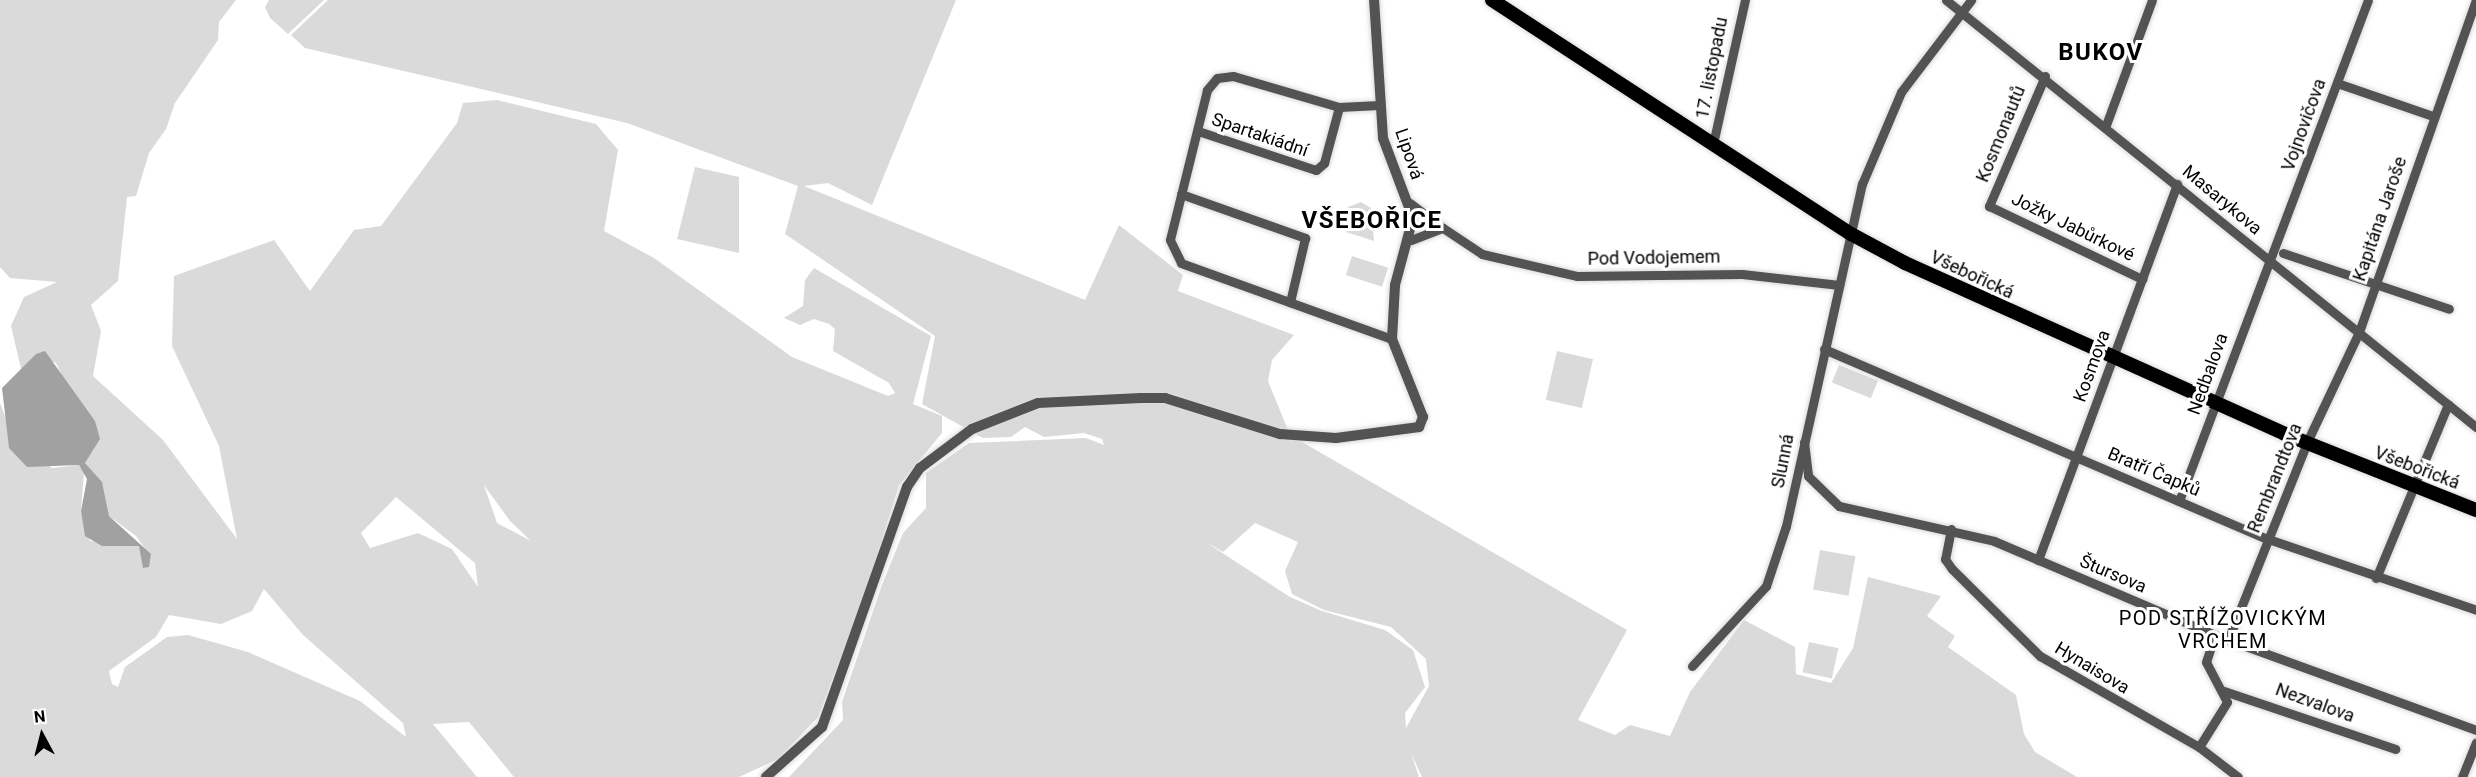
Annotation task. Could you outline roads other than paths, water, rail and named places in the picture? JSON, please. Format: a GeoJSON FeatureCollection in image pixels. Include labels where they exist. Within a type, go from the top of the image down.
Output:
{"type":"FeatureCollection","features":[{"type":"Feature","properties":{"kind":"main road","name":"Všebořická"},"geometry":{"type":"LineString","coordinates":[[1492,0],[1851,234],[2215,404],[2412,488],[2476,510]]}},
{"type":"Feature","properties":{"kind":"street","name":"Lipová"},"geometry":{"type":"LineString","coordinates":[[766,777],[822,727],[907,487],[926,462],[972,429],[1038,403],[1141,398],[1165,398],[1280,434],[1348,437],[1416,428],[1423,417],[1392,339],[1395,285],[1411,240],[1410,203],[1383,138],[1379,105],[1374,0]]}},
{"type":"Feature","properties":{"kind":"street","name":"17. listopadu"},"geometry":{"type":"LineString","coordinates":[[1713,144],[1745,0]]}},
{"type":"Feature","properties":{"kind":"street","name":"Masarykova"},"geometry":{"type":"LineString","coordinates":[[1946,0],[2106,124],[2267,259],[2476,427]]}},
{"type":"Feature","properties":{"kind":"street","name":"Slunná"},"geometry":{"type":"LineString","coordinates":[[1692,666],[1766,586],[1804,442],[1862,184],[1901,92],[1971,0]]}},
{"type":"Feature","properties":{"kind":"street"},"geometry":{"type":"LineString","coordinates":[[2106,124],[2152,0]]}},
{"type":"Feature","properties":{"kind":"street","name":"Vojnovičova"},"geometry":{"type":"LineString","coordinates":[[2267,259],[2368,0]]}},
{"type":"Feature","properties":{"kind":"street","name":"Kapitána Jaroše"},"geometry":{"type":"LineString","coordinates":[[2359,332],[2433,116],[2476,0]]}},
{"type":"Feature","properties":{"kind":"street","name":"Spartakiádní"},"geometry":{"type":"LineString","coordinates":[[1379,105],[1339,107],[1225,75],[1207,90],[1170,240],[1181,263],[1392,339]]}},
{"type":"Feature","properties":{"kind":"street","name":"Kosmonautů"},"geometry":{"type":"LineString","coordinates":[[1989,206],[2045,76]]}},
{"type":"Feature","properties":{"kind":"street"},"geometry":{"type":"LineString","coordinates":[[2337,83],[2433,116]]}},
{"type":"Feature","properties":{"kind":"street","name":"Spartakiádní"},"geometry":{"type":"LineString","coordinates":[[1198,131],[1316,170],[1324,163],[1339,107]]}},
{"type":"Feature","properties":{"kind":"street","name":"Kosmova"},"geometry":{"type":"LineString","coordinates":[[2038,560],[2177,184]]}},
{"type":"Feature","properties":{"kind":"street"},"geometry":{"type":"LineString","coordinates":[[1181,194],[1305,238],[1290,302]]}},
{"type":"Feature","properties":{"kind":"street","name":"Pod Vodojemem"},"geometry":{"type":"LineString","coordinates":[[1410,203],[1482,254],[1577,276],[1742,274],[1839,285]]}},
{"type":"Feature","properties":{"kind":"street","name":"Jožky Jabůrkové"},"geometry":{"type":"LineString","coordinates":[[1989,206],[2142,279]]}},
{"type":"Feature","properties":{"kind":"street"},"geometry":{"type":"LineString","coordinates":[[1411,240],[1443,228]]}},
{"type":"Feature","properties":{"kind":"street"},"geometry":{"type":"LineString","coordinates":[[2283,253],[2449,309]]}},
{"type":"Feature","properties":{"kind":"street","name":"Nedbalova"},"geometry":{"type":"LineString","coordinates":[[2179,501],[2267,259]]}},
{"type":"Feature","properties":{"kind":"street","name":"Rembrandtova"},"geometry":{"type":"LineString","coordinates":[[2228,640],[2307,442],[2359,332]]}},
{"type":"Feature","properties":{"kind":"street","name":"Bratří Čapků"},"geometry":{"type":"LineString","coordinates":[[1824,349],[2031,442],[2076,456],[2268,539],[2376,578],[2476,610]]}},
{"type":"Feature","properties":{"kind":"street"},"geometry":{"type":"LineString","coordinates":[[2376,578],[2448,404]]}},
{"type":"Feature","properties":{"kind":"street","name":"Štursova"},"geometry":{"type":"LineString","coordinates":[[1804,442],[1808,476],[1839,506],[1951,529],[2038,560],[2228,640],[2476,730]]}},
{"type":"Feature","properties":{"kind":"street","name":"Hynaisova"},"geometry":{"type":"LineString","coordinates":[[1951,529],[1945,559],[2040,656],[2199,747],[2238,777]]}},
{"type":"Feature","properties":{"kind":"street"},"geometry":{"type":"LineString","coordinates":[[2199,747],[2224,713],[2224,690],[2206,662],[2215,635]]}},
{"type":"Feature","properties":{"kind":"street","name":"Nezvalova"},"geometry":{"type":"LineString","coordinates":[[2224,690],[2395,749]]}},
{"type":"Feature","properties":{"kind":"street"},"geometry":{"type":"LineString","coordinates":[[2462,777],[2476,743]]}},
{"type":"Feature","properties":{"kind":"district","name":"BUKOV"},"geometry":{"type":"Point","coordinates":[2101,53]}},
{"type":"Feature","properties":{"kind":"district","name":"VŠEBOŘICE"},"geometry":{"type":"Point","coordinates":[1372,221]}},
{"type":"Feature","properties":{"kind":"district","name":"POD STŘÍŽOVICKÝM VRCHEM"},"geometry":{"type":"Point","coordinates":[2223,630]}}]}
